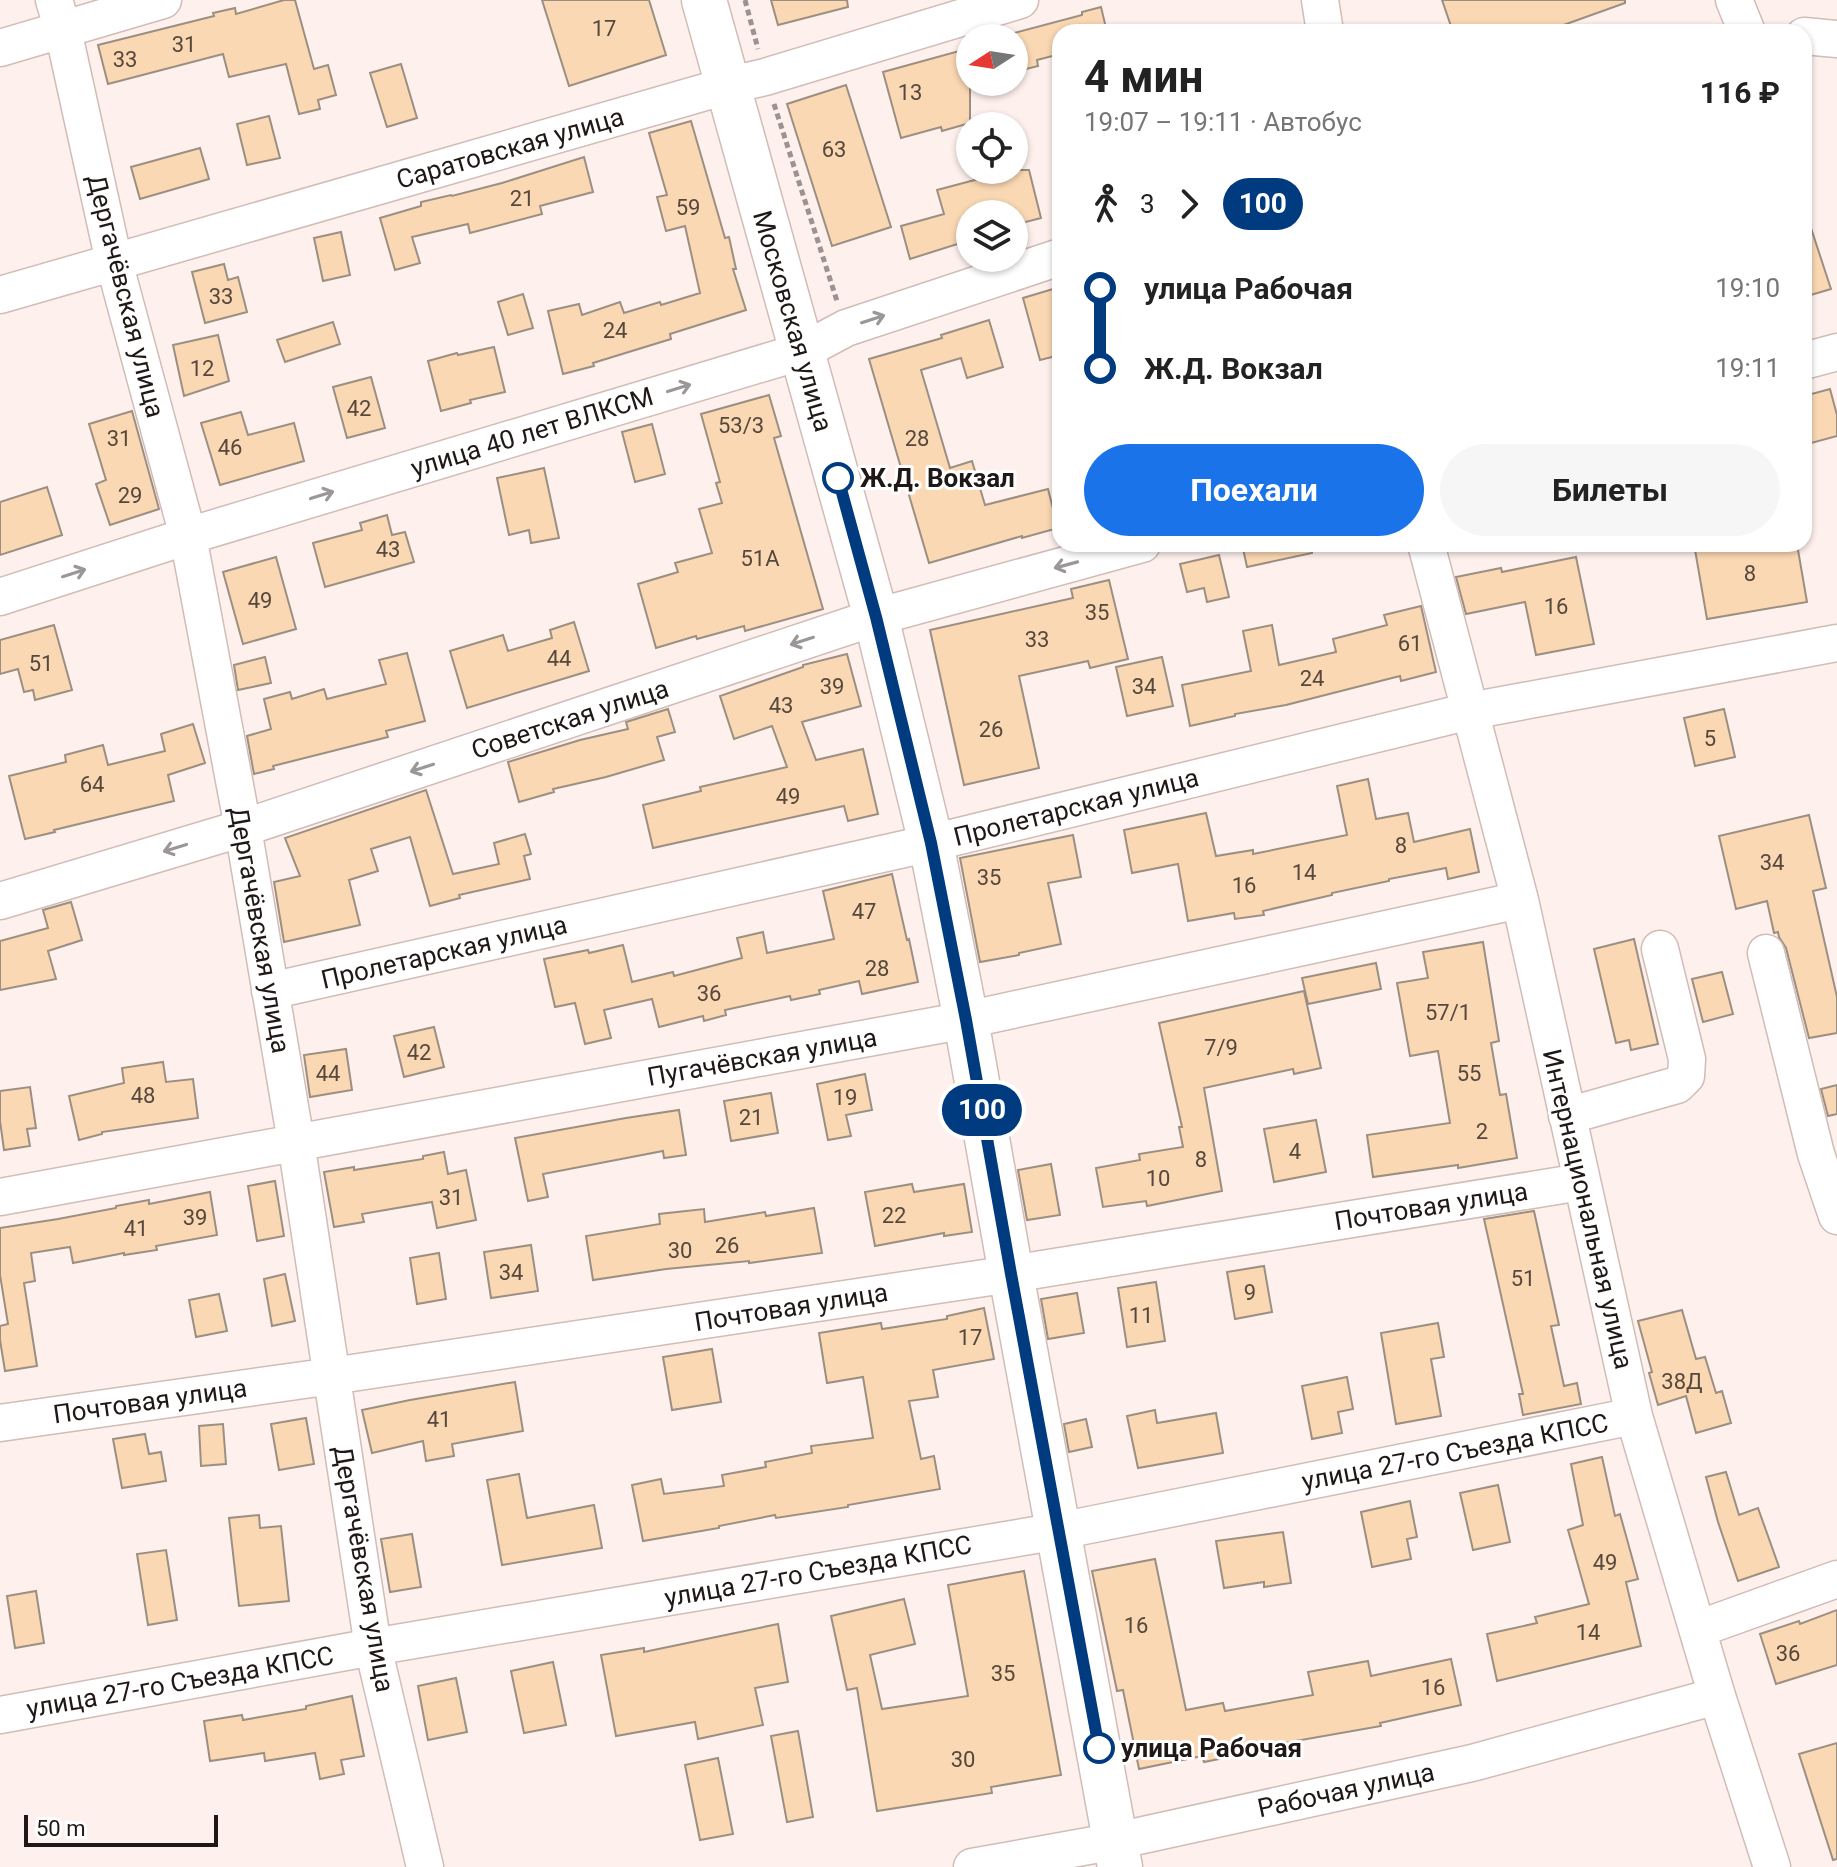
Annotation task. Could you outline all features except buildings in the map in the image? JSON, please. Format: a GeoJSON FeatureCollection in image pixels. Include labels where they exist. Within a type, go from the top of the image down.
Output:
{"type":"FeatureCollection","features":[{"type":"Feature","properties":{"kind":"main road","name":"Московская улица"},"geometry":{"type":"LineString","coordinates":[[704,0],[746,81],[803,351],[876,617],[931,843],[1118,1854]]}},
{"type":"Feature","properties":{"kind":"street"},"geometry":{"type":"LineString","coordinates":[[0,48],[59,15],[163,0]]}},
{"type":"Feature","properties":{"kind":"street","name":"Саратовская улица"},"geometry":{"type":"LineString","coordinates":[[0,295],[1020,0]]}},
{"type":"Feature","properties":{"kind":"street"},"geometry":{"type":"LineString","coordinates":[[1320,0],[1324,24]]}},
{"type":"Feature","properties":{"kind":"street"},"geometry":{"type":"LineString","coordinates":[[1734,0],[1744,24]]}},
{"type":"Feature","properties":{"kind":"street","name":"Дергачёвская улица"},"geometry":{"type":"LineString","coordinates":[[59,15],[114,262],[188,536],[243,828],[296,1142],[373,1647],[425,1867]]}},
{"type":"Feature","properties":{"kind":"street"},"geometry":{"type":"LineString","coordinates":[[1812,37],[1837,39]]}},
{"type":"Feature","properties":{"kind":"street","name":"улица 40 лет ВЛКСМ"},"geometry":{"type":"LineString","coordinates":[[0,597],[188,536],[803,351],[846,328],[1052,260]]}},
{"type":"Feature","properties":{"kind":"street"},"geometry":{"type":"LineString","coordinates":[[1812,359],[1837,352]]}},
{"type":"Feature","properties":{"kind":"street","name":"Советская улица"},"geometry":{"type":"LineString","coordinates":[[0,901],[243,828],[876,617],[1113,552]]}},
{"type":"Feature","properties":{"kind":"street","name":"Интернациональная улица"},"geometry":{"type":"LineString","coordinates":[[1428,552],[1520,900],[1634,1416],[1717,1696],[1772,1867]]}},
{"type":"Feature","properties":{"kind":"street","name":"Пролетарская улица"},"geometry":{"type":"LineString","coordinates":[[270,991],[931,843],[1470,711],[1837,643]]}},
{"type":"Feature","properties":{"kind":"street","name":"Пугачёвская улица"},"geometry":{"type":"LineString","coordinates":[[0,1197],[966,1020],[1520,900]]}},
{"type":"Feature","properties":{"kind":"street"},"geometry":{"type":"LineString","coordinates":[[1567,1116],[1677,1085],[1686,1076],[1687,1059],[1660,949]]}},
{"type":"Feature","properties":{"kind":"street"},"geometry":{"type":"LineString","coordinates":[[1766,953],[1816,1154],[1837,1216]]}},
{"type":"Feature","properties":{"kind":"street","name":"Почтовая улица"},"geometry":{"type":"LineString","coordinates":[[0,1423],[1011,1274],[1581,1182]]}},
{"type":"Feature","properties":{"kind":"street","name":"улица 27-го Съезда КПСС"},"geometry":{"type":"LineString","coordinates":[[0,1715],[373,1647],[1059,1531],[1634,1416]]}},
{"type":"Feature","properties":{"kind":"street"},"geometry":{"type":"LineString","coordinates":[[1698,1629],[1837,1579]]}},
{"type":"Feature","properties":{"kind":"street","name":"Рабочая улица"},"geometry":{"type":"LineString","coordinates":[[972,1867],[1118,1854],[1717,1696]]}},
{"type":"Feature","properties":{"kind":"path"},"geometry":{"type":"LineString","coordinates":[[745,0],[746,81],[846,328]]}},
{"type":"Feature","properties":{"kind":"bus line","name":"100"},"geometry":{"type":"LineString","coordinates":[[838,478],[876,617],[931,843],[1099,1748]]}},
{"type":"Feature","properties":{"kind":"place","name":"Ж.Д. Вокзал"},"geometry":{"type":"Point","coordinates":[838,478]}},
{"type":"Feature","properties":{"kind":"place","name":"улица Рабочая"},"geometry":{"type":"Point","coordinates":[1099,1748]}}]}
